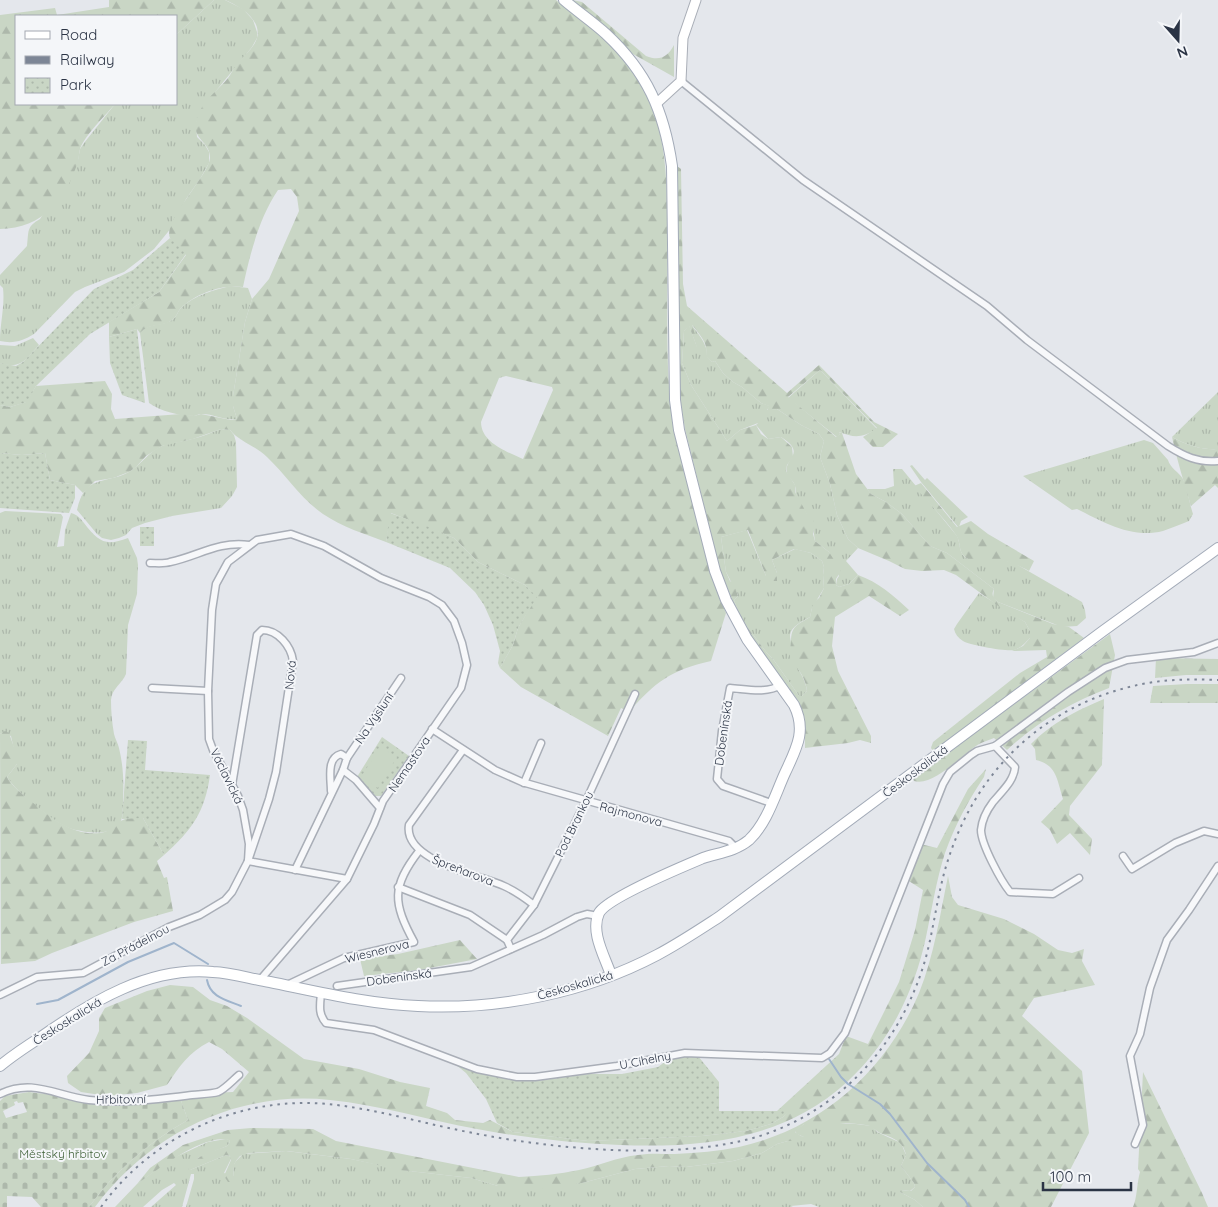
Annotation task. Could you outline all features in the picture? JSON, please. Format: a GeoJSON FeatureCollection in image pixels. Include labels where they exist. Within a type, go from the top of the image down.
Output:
{"type":"FeatureCollection","features":[{"type":"Feature","properties":{"kind":"main road"},"geometry":{"type":"LineString","coordinates":[[564,0],[604,33],[629,57],[657,103],[666,130],[672,166],[675,400],[679,430],[721,590],[747,639],[781,685],[798,713],[800,734],[794,754],[761,824],[746,842],[736,848],[687,865],[614,900],[604,907],[598,916],[596,926],[611,975]]}},
{"type":"Feature","properties":{"kind":"main road","name":"Českoskalická"},"geometry":{"type":"LineString","coordinates":[[0,1066],[82,1009],[114,992],[154,977],[191,971],[213,972],[321,993],[396,1005],[472,1006],[548,994],[611,975],[656,956],[719,917],[1218,548]]}},
{"type":"Feature","properties":{"kind":"street"},"geometry":{"type":"LineString","coordinates":[[657,103],[681,81],[683,38],[696,0]]}},
{"type":"Feature","properties":{"kind":"street"},"geometry":{"type":"LineString","coordinates":[[681,81],[803,180],[986,306],[1027,340],[1168,446],[1184,456],[1203,462],[1218,461]]}},
{"type":"Feature","properties":{"kind":"street","name":"Václavická"},"geometry":{"type":"LineString","coordinates":[[248,861],[248,844],[243,810],[209,739],[208,691],[212,610],[216,584],[228,562],[249,545],[257,540],[291,534],[324,546],[367,571]]}},
{"type":"Feature","properties":{"kind":"street","name":"Václavická"},"geometry":{"type":"LineString","coordinates":[[150,563],[169,563],[214,547],[240,544],[249,545]]}},
{"type":"Feature","properties":{"kind":"street","name":"Nemastova"},"geometry":{"type":"LineString","coordinates":[[260,980],[347,879],[380,808],[461,688],[465,677],[467,665],[462,642],[454,621],[442,606],[429,597],[367,571]]}},
{"type":"Feature","properties":{"kind":"street","name":"Nová"},"geometry":{"type":"LineString","coordinates":[[232,786],[257,635],[262,630],[269,630],[288,645],[292,651],[293,661],[276,772],[248,861]]}},
{"type":"Feature","properties":{"kind":"street"},"geometry":{"type":"LineString","coordinates":[[1079,878],[1053,894],[1010,892],[1000,880],[981,832],[988,809],[1013,777],[1015,767],[995,746],[1068,692],[1113,664],[1127,660],[1194,652],[1218,643]]}},
{"type":"Feature","properties":{"kind":"street","name":"Na Výsluní"},"geometry":{"type":"LineString","coordinates":[[296,870],[347,758],[401,678]]}},
{"type":"Feature","properties":{"kind":"street","name":"Dobenínská"},"geometry":{"type":"LineString","coordinates":[[771,803],[723,786],[717,779],[722,730],[730,688],[765,690],[775,689],[781,685]]}},
{"type":"Feature","properties":{"kind":"street"},"geometry":{"type":"LineString","coordinates":[[152,688],[208,691]]}},
{"type":"Feature","properties":{"kind":"street","name":"Pod Brankou"},"geometry":{"type":"LineString","coordinates":[[507,940],[534,905],[586,801],[635,694]]}},
{"type":"Feature","properties":{"kind":"street","name":"Rajmonova"},"geometry":{"type":"LineString","coordinates":[[432,729],[495,770],[524,783],[729,841],[736,848]]}},
{"type":"Feature","properties":{"kind":"street"},"geometry":{"type":"LineString","coordinates":[[524,783],[541,743]]}},
{"type":"Feature","properties":{"kind":"street","name":"U Cihelny"},"geometry":{"type":"LineString","coordinates":[[321,993],[319,1011],[326,1023],[374,1030],[477,1069],[517,1077],[617,1066],[686,1053],[821,1058],[830,1053],[845,1033],[950,772],[977,751],[995,746]]}},
{"type":"Feature","properties":{"kind":"street","name":"Špreňarova"},"geometry":{"type":"LineString","coordinates":[[463,750],[409,825],[410,836],[419,850],[432,859],[503,886],[534,905]]}},
{"type":"Feature","properties":{"kind":"street","name":"Na Výsluní"},"geometry":{"type":"LineString","coordinates":[[332,791],[331,763],[337,755],[341,754],[347,758]]}},
{"type":"Feature","properties":{"kind":"street"},"geometry":{"type":"LineString","coordinates":[[343,770],[356,780],[380,808]]}},
{"type":"Feature","properties":{"kind":"street"},"geometry":{"type":"LineString","coordinates":[[1123,856],[1132,869],[1175,843],[1204,832],[1218,834]]}},
{"type":"Feature","properties":{"kind":"street"},"geometry":{"type":"LineString","coordinates":[[419,850],[407,866],[398,887],[470,915],[507,940],[511,949]]}},
{"type":"Feature","properties":{"kind":"street"},"geometry":{"type":"LineString","coordinates":[[248,861],[347,879]]}},
{"type":"Feature","properties":{"kind":"street","name":"Za Přádelnou"},"geometry":{"type":"LineString","coordinates":[[0,995],[37,978],[83,973],[169,927],[200,915],[225,900],[232,892],[248,861]]}},
{"type":"Feature","properties":{"kind":"street"},"geometry":{"type":"LineString","coordinates":[[1135,1144],[1142,1125],[1130,1056],[1140,1034],[1150,988],[1167,940],[1190,910],[1218,866]]}},
{"type":"Feature","properties":{"kind":"street","name":"Wiesnerova"},"geometry":{"type":"LineString","coordinates":[[287,986],[344,958],[414,942],[403,922],[398,903],[398,887]]}},
{"type":"Feature","properties":{"kind":"street","name":"Dobenínská"},"geometry":{"type":"LineString","coordinates":[[337,986],[471,966],[577,917],[587,914],[598,916]]}},
{"type":"Feature","properties":{"kind":"street","name":"Hřbitovní"},"geometry":{"type":"LineString","coordinates":[[0,1094],[10,1089],[21,1087],[37,1088],[89,1100],[166,1098],[220,1092],[239,1075]]}},
{"type":"Feature","properties":{"kind":"green space"},"geometry":{"type":"Polygon","coordinates":[[[109,0],[214,0],[178,33],[178,15],[57,15],[109,7],[109,0]]]}},
{"type":"Feature","properties":{"kind":"green space"},"geometry":{"type":"Polygon","coordinates":[[[214,0],[225,0],[243,9],[253,20],[257,32],[257,38],[252,47],[202,108],[196,123],[197,137],[209,152],[209,163],[200,179],[186,199],[172,227],[154,249],[124,272],[75,292],[34,334],[18,341],[0,341],[3,288],[0,285],[0,275],[27,246],[30,227],[40,219],[78,160],[80,149],[84,143],[114,105],[178,105],[178,33],[214,0]]]}},
{"type":"Feature","properties":{"kind":"green space"},"geometry":{"type":"Polygon","coordinates":[[[225,0],[556,0],[615,50],[631,69],[644,89],[660,131],[666,175],[668,354],[672,419],[710,573],[726,613],[711,661],[674,673],[656,685],[629,712],[621,708],[608,736],[521,687],[500,668],[513,645],[518,628],[536,597],[525,585],[478,562],[454,538],[391,513],[386,542],[338,523],[315,508],[263,453],[238,438],[230,430],[221,429],[193,439],[162,446],[146,456],[129,472],[113,478],[95,481],[83,493],[75,485],[50,480],[45,453],[22,455],[0,453],[0,405],[10,407],[26,402],[36,386],[105,381],[112,394],[111,409],[115,419],[181,414],[194,416],[201,414],[231,420],[237,419],[233,406],[233,396],[245,322],[252,299],[269,279],[299,211],[297,197],[291,189],[278,190],[271,201],[260,224],[243,287],[235,286],[210,291],[187,303],[173,319],[164,324],[148,327],[140,333],[137,329],[109,337],[109,322],[159,292],[186,255],[171,240],[169,231],[179,210],[208,166],[210,158],[207,147],[197,134],[196,122],[204,104],[228,78],[237,64],[252,48],[257,38],[258,31],[253,19],[225,0]],[[506,376],[499,378],[481,422],[485,436],[496,446],[523,459],[553,390],[552,387],[506,376]]]}},
{"type":"Feature","properties":{"kind":"green space"},"geometry":{"type":"Polygon","coordinates":[[[572,0],[582,2],[646,56],[659,58],[665,56],[674,45],[674,77],[633,54],[608,29],[572,0]]]}},
{"type":"Feature","properties":{"kind":"green space"},"geometry":{"type":"Polygon","coordinates":[[[55,8],[57,15],[15,15],[15,105],[114,105],[83,144],[67,188],[51,209],[29,223],[0,229],[0,15],[55,8]]]}},
{"type":"Feature","properties":{"kind":"green space"},"geometry":{"type":"Polygon","coordinates":[[[677,166],[681,169],[683,284],[687,306],[787,393],[819,365],[874,422],[898,434],[883,447],[873,447],[863,437],[877,428],[820,370],[788,397],[836,437],[840,434],[837,432],[842,433],[856,474],[871,494],[902,514],[930,546],[947,553],[994,589],[993,596],[998,602],[1053,624],[1069,627],[1084,638],[933,751],[931,748],[933,742],[1020,673],[1047,657],[1046,650],[1012,651],[1023,646],[1030,638],[1030,631],[1025,622],[1005,611],[956,575],[944,570],[922,571],[905,569],[858,548],[848,539],[837,515],[830,484],[820,457],[824,441],[819,434],[777,409],[767,411],[769,406],[761,403],[733,382],[723,373],[715,361],[712,362],[708,358],[704,341],[692,325],[699,347],[697,347],[689,326],[684,331],[682,363],[691,385],[727,441],[740,430],[756,425],[761,434],[768,439],[781,437],[792,447],[793,457],[787,465],[786,471],[795,485],[795,492],[807,514],[811,514],[814,523],[813,534],[815,541],[829,552],[841,571],[836,579],[836,585],[839,587],[849,584],[858,575],[872,581],[909,610],[900,616],[869,596],[835,617],[832,646],[838,671],[871,736],[871,743],[860,740],[805,748],[805,720],[799,702],[751,636],[736,609],[720,570],[685,429],[680,399],[677,166]],[[748,530],[721,537],[726,572],[730,581],[737,585],[738,596],[734,600],[739,614],[799,696],[802,696],[807,691],[800,671],[791,663],[791,637],[796,626],[810,617],[813,603],[819,598],[824,588],[824,567],[822,561],[811,553],[794,549],[772,560],[777,573],[777,581],[772,581],[766,576],[748,530]]]}},
{"type":"Feature","properties":{"kind":"green space"},"geometry":{"type":"Polygon","coordinates":[[[170,238],[186,254],[159,292],[90,334],[36,386],[27,402],[10,407],[0,405],[0,363],[16,366],[23,362],[94,289],[133,270],[170,238]]]}},
{"type":"Feature","properties":{"kind":"green space"},"geometry":{"type":"Polygon","coordinates":[[[231,286],[248,288],[252,299],[245,322],[233,396],[233,406],[237,419],[206,414],[188,416],[177,414],[164,411],[149,403],[140,333],[147,327],[172,320],[186,303],[198,296],[231,286]]]}},
{"type":"Feature","properties":{"kind":"green space"},"geometry":{"type":"Polygon","coordinates":[[[691,324],[703,342],[709,359],[712,362],[715,361],[723,373],[733,382],[761,403],[770,406],[767,410],[777,409],[819,434],[824,441],[820,457],[830,484],[837,515],[848,539],[858,548],[846,561],[858,575],[849,584],[839,587],[836,585],[839,576],[829,552],[815,541],[810,522],[798,498],[794,484],[788,475],[787,468],[793,456],[793,448],[781,437],[768,439],[756,425],[758,423],[740,430],[727,441],[691,385],[682,363],[684,331],[689,325],[697,347],[691,324]]]}},
{"type":"Feature","properties":{"kind":"green space"},"geometry":{"type":"Polygon","coordinates":[[[137,329],[145,403],[122,395],[110,363],[109,337],[137,329]]]}},
{"type":"Feature","properties":{"kind":"green space"},"geometry":{"type":"Polygon","coordinates":[[[33,338],[39,345],[26,359],[13,365],[0,363],[0,345],[15,346],[33,338]]]}},
{"type":"Feature","properties":{"kind":"green space"},"geometry":{"type":"Polygon","coordinates":[[[820,370],[877,429],[858,436],[839,432],[840,434],[837,437],[788,398],[820,370]]]}},
{"type":"Feature","properties":{"kind":"green space"},"geometry":{"type":"Polygon","coordinates":[[[1218,392],[1218,449],[1194,446],[1172,437],[1218,392]]]}},
{"type":"Feature","properties":{"kind":"green space"},"geometry":{"type":"Polygon","coordinates":[[[221,429],[230,430],[236,442],[237,487],[221,508],[172,516],[145,523],[132,528],[126,535],[111,540],[102,538],[97,534],[77,510],[85,491],[97,482],[129,472],[162,446],[196,438],[221,429]]]}},
{"type":"Feature","properties":{"kind":"green space"},"geometry":{"type":"Polygon","coordinates":[[[1172,437],[1194,446],[1218,449],[1218,488],[1215,485],[1191,506],[1178,463],[1172,437]]]}},
{"type":"Feature","properties":{"kind":"green space"},"geometry":{"type":"Polygon","coordinates":[[[1144,440],[1153,443],[1183,479],[1193,514],[1189,521],[1163,531],[1151,533],[1129,531],[1107,524],[1077,509],[1072,510],[1023,476],[1144,440]]]}},
{"type":"Feature","properties":{"kind":"green space"},"geometry":{"type":"Polygon","coordinates":[[[0,453],[22,455],[45,453],[50,480],[75,485],[75,498],[69,513],[0,508],[0,453]]]}},
{"type":"Feature","properties":{"kind":"green space"},"geometry":{"type":"Polygon","coordinates":[[[912,465],[925,480],[927,478],[968,517],[961,521],[959,527],[921,482],[910,466],[912,465]]]}},
{"type":"Feature","properties":{"kind":"green space"},"geometry":{"type":"Polygon","coordinates":[[[893,469],[902,469],[957,536],[961,552],[965,557],[968,559],[1000,559],[1016,564],[1082,602],[1086,618],[1077,626],[1062,627],[998,602],[993,598],[994,589],[947,553],[930,546],[902,514],[871,494],[867,489],[885,489],[894,486],[893,469]]]}},
{"type":"Feature","properties":{"kind":"green space"},"geometry":{"type":"Polygon","coordinates":[[[921,483],[957,527],[971,521],[988,534],[1034,561],[1029,571],[1006,561],[968,559],[965,557],[962,554],[956,535],[914,486],[921,483]]]}},
{"type":"Feature","properties":{"kind":"green space"},"geometry":{"type":"Polygon","coordinates":[[[5,511],[61,514],[63,517],[57,547],[64,546],[65,530],[71,513],[80,518],[103,541],[113,542],[128,538],[137,558],[137,594],[128,625],[126,674],[113,692],[111,700],[114,734],[119,746],[122,767],[123,812],[119,824],[108,831],[86,832],[65,826],[27,799],[7,777],[17,764],[11,736],[0,734],[0,513],[5,511]]]}},
{"type":"Feature","properties":{"kind":"green space"},"geometry":{"type":"Polygon","coordinates":[[[390,513],[454,538],[478,562],[525,585],[537,597],[518,628],[513,645],[500,668],[498,663],[500,651],[493,625],[484,605],[475,592],[450,568],[386,542],[390,513]]]}},
{"type":"Feature","properties":{"kind":"green space"},"geometry":{"type":"Polygon","coordinates":[[[140,527],[154,527],[154,546],[140,546],[140,527]]]}},
{"type":"Feature","properties":{"kind":"green space"},"geometry":{"type":"Polygon","coordinates":[[[747,530],[766,576],[777,573],[772,560],[795,549],[811,553],[822,561],[824,567],[824,588],[812,608],[810,617],[795,626],[790,635],[792,656],[806,685],[807,691],[802,696],[799,696],[748,628],[739,614],[734,600],[738,596],[726,572],[721,537],[747,530]]]}},
{"type":"Feature","properties":{"kind":"green space"},"geometry":{"type":"Polygon","coordinates":[[[979,593],[1025,622],[1030,631],[1030,638],[1023,645],[1014,650],[997,649],[967,643],[958,637],[954,629],[979,593]]]}},
{"type":"Feature","properties":{"kind":"green space"},"geometry":{"type":"Polygon","coordinates":[[[1110,634],[1115,655],[1109,688],[1055,714],[1007,750],[994,738],[979,744],[939,775],[922,782],[914,781],[913,778],[1110,634]]]}},
{"type":"Feature","properties":{"kind":"green space"},"geometry":{"type":"Polygon","coordinates":[[[1156,658],[1218,659],[1218,675],[1186,675],[1155,678],[1156,658]]]}},
{"type":"Feature","properties":{"kind":"green space"},"geometry":{"type":"Polygon","coordinates":[[[1218,684],[1218,703],[1150,703],[1153,686],[1218,684]]]}},
{"type":"Feature","properties":{"kind":"green space"},"geometry":{"type":"Polygon","coordinates":[[[1104,699],[1102,765],[1070,806],[1069,815],[1092,839],[1090,855],[1070,833],[1057,844],[1050,830],[1041,822],[1063,799],[1055,774],[1043,762],[1036,760],[1035,749],[1031,744],[1048,729],[1065,718],[1104,699]]]}},
{"type":"Feature","properties":{"kind":"green space"},"geometry":{"type":"Polygon","coordinates":[[[5,731],[9,733],[17,756],[17,764],[7,777],[21,793],[55,820],[81,832],[100,833],[108,831],[125,819],[143,818],[164,855],[157,861],[164,878],[167,877],[173,911],[134,922],[35,961],[1,964],[0,734],[5,731]]]}},
{"type":"Feature","properties":{"kind":"green space"},"geometry":{"type":"Polygon","coordinates":[[[382,737],[409,756],[381,796],[375,796],[357,777],[382,737]]]}},
{"type":"Feature","properties":{"kind":"green space"},"geometry":{"type":"Polygon","coordinates":[[[128,740],[147,741],[145,770],[210,775],[205,800],[196,820],[164,855],[143,818],[122,819],[128,740]]]}},
{"type":"Feature","properties":{"kind":"green space"},"geometry":{"type":"Polygon","coordinates":[[[380,747],[397,757],[378,788],[361,777],[380,747]]]}},
{"type":"Feature","properties":{"kind":"green space"},"geometry":{"type":"Polygon","coordinates":[[[986,769],[984,777],[967,804],[945,853],[921,958],[898,1016],[875,1051],[847,1082],[822,1101],[796,1117],[769,1128],[711,1142],[651,1146],[566,1141],[512,1135],[349,1102],[296,1099],[262,1102],[230,1110],[199,1122],[169,1138],[142,1158],[117,1181],[95,1207],[89,1207],[121,1169],[146,1148],[188,1120],[180,1098],[208,1093],[233,1092],[249,1072],[222,1049],[209,1042],[190,1055],[167,1085],[137,1093],[107,1096],[81,1092],[68,1083],[67,1076],[89,1053],[99,1031],[99,1018],[105,1008],[147,991],[170,985],[193,987],[210,1000],[227,1006],[247,1018],[304,1059],[359,1069],[400,1082],[430,1088],[426,1106],[447,1113],[455,1120],[483,1123],[490,1120],[513,1132],[588,1141],[702,1136],[746,1131],[771,1124],[789,1111],[777,1111],[839,1054],[846,1036],[868,1044],[899,982],[915,930],[923,890],[904,878],[916,843],[937,848],[968,789],[986,769]]]}},
{"type":"Feature","properties":{"kind":"green space"},"geometry":{"type":"Polygon","coordinates":[[[948,876],[952,897],[958,905],[1004,919],[1034,934],[1058,950],[1072,953],[1084,949],[1082,961],[1095,985],[1034,998],[1022,1016],[1082,1071],[1089,1133],[1051,1207],[923,1207],[900,1192],[901,1190],[911,1191],[915,1187],[901,1166],[906,1155],[900,1143],[871,1127],[854,1124],[842,1124],[827,1128],[804,1124],[795,1132],[801,1136],[814,1139],[814,1141],[788,1141],[777,1144],[762,1153],[733,1161],[686,1167],[669,1166],[635,1169],[582,1183],[540,1189],[498,1186],[471,1178],[400,1170],[351,1159],[287,1151],[249,1153],[240,1156],[234,1167],[233,1182],[228,1182],[224,1176],[231,1160],[230,1156],[226,1155],[190,1170],[188,1169],[200,1157],[227,1146],[230,1142],[229,1140],[219,1139],[194,1147],[181,1154],[137,1184],[150,1168],[183,1145],[228,1130],[251,1128],[313,1129],[336,1141],[519,1177],[572,1171],[643,1154],[683,1154],[723,1150],[769,1138],[797,1126],[824,1111],[870,1071],[889,1047],[919,993],[929,965],[948,876]]]}},
{"type":"Feature","properties":{"kind":"green space"},"geometry":{"type":"Polygon","coordinates":[[[460,940],[477,959],[419,970],[364,976],[360,959],[398,954],[460,940]]]}},
{"type":"Feature","properties":{"kind":"green space"},"geometry":{"type":"Polygon","coordinates":[[[698,1056],[719,1082],[719,1111],[790,1111],[771,1124],[746,1131],[702,1136],[588,1141],[513,1132],[497,1123],[486,1099],[466,1073],[455,1064],[476,1072],[507,1079],[536,1081],[589,1074],[622,1074],[658,1067],[670,1058],[698,1056]]]}},
{"type":"Feature","properties":{"kind":"green space"},"geometry":{"type":"Polygon","coordinates":[[[1143,1072],[1208,1207],[1133,1207],[1140,1172],[1138,1169],[1143,1072]]]}},
{"type":"Feature","properties":{"kind":"green space","name":"Městský hřbitov"},"geometry":{"type":"Polygon","coordinates":[[[29,1092],[60,1096],[75,1101],[99,1103],[180,1098],[188,1120],[146,1148],[121,1169],[89,1207],[41,1207],[32,1197],[7,1196],[7,1207],[0,1207],[0,1101],[5,1096],[29,1092]],[[17,1101],[14,1102],[15,1105],[3,1111],[6,1118],[27,1112],[23,1102],[18,1103],[17,1101]]]}},
{"type":"Feature","properties":{"kind":"green space"},"geometry":{"type":"Polygon","coordinates":[[[804,1124],[856,1124],[872,1126],[877,1132],[901,1143],[906,1155],[901,1166],[915,1187],[910,1191],[902,1190],[900,1192],[923,1207],[819,1207],[811,1204],[791,1206],[793,1207],[186,1207],[194,1179],[194,1174],[191,1174],[182,1207],[151,1207],[176,1185],[174,1183],[162,1190],[143,1207],[115,1207],[137,1184],[171,1159],[208,1142],[226,1139],[230,1142],[227,1146],[198,1158],[190,1170],[226,1155],[232,1157],[224,1173],[234,1176],[233,1166],[243,1154],[286,1151],[351,1159],[409,1171],[471,1178],[498,1186],[582,1183],[635,1169],[669,1166],[686,1167],[733,1161],[762,1153],[777,1144],[788,1141],[813,1141],[797,1134],[795,1131],[804,1124]]]}},
{"type":"Feature","properties":{"kind":"waterway"},"geometry":{"type":"LineString","coordinates":[[37,1004],[58,1000],[128,962],[174,943],[208,964]]}},
{"type":"Feature","properties":{"kind":"waterway"},"geometry":{"type":"LineString","coordinates":[[207,980],[215,994],[224,1000],[241,1006]]}},
{"type":"Feature","properties":{"kind":"waterway"},"geometry":{"type":"LineString","coordinates":[[829,1059],[848,1084],[880,1104],[890,1114],[927,1163],[965,1200],[969,1207]]}},
{"type":"Feature","properties":{"kind":"railway"},"geometry":{"type":"LineString","coordinates":[[101,1207],[122,1182],[146,1159],[172,1141],[201,1126],[231,1114],[295,1103],[346,1106],[507,1139],[584,1148],[666,1150],[705,1147],[741,1141],[774,1131],[801,1118],[827,1102],[850,1084],[888,1039],[904,1013],[926,957],[942,880],[963,821],[981,791],[1001,764],[1025,741],[1051,721],[1081,704],[1113,691],[1165,681],[1191,679],[1218,680]]}}]}
